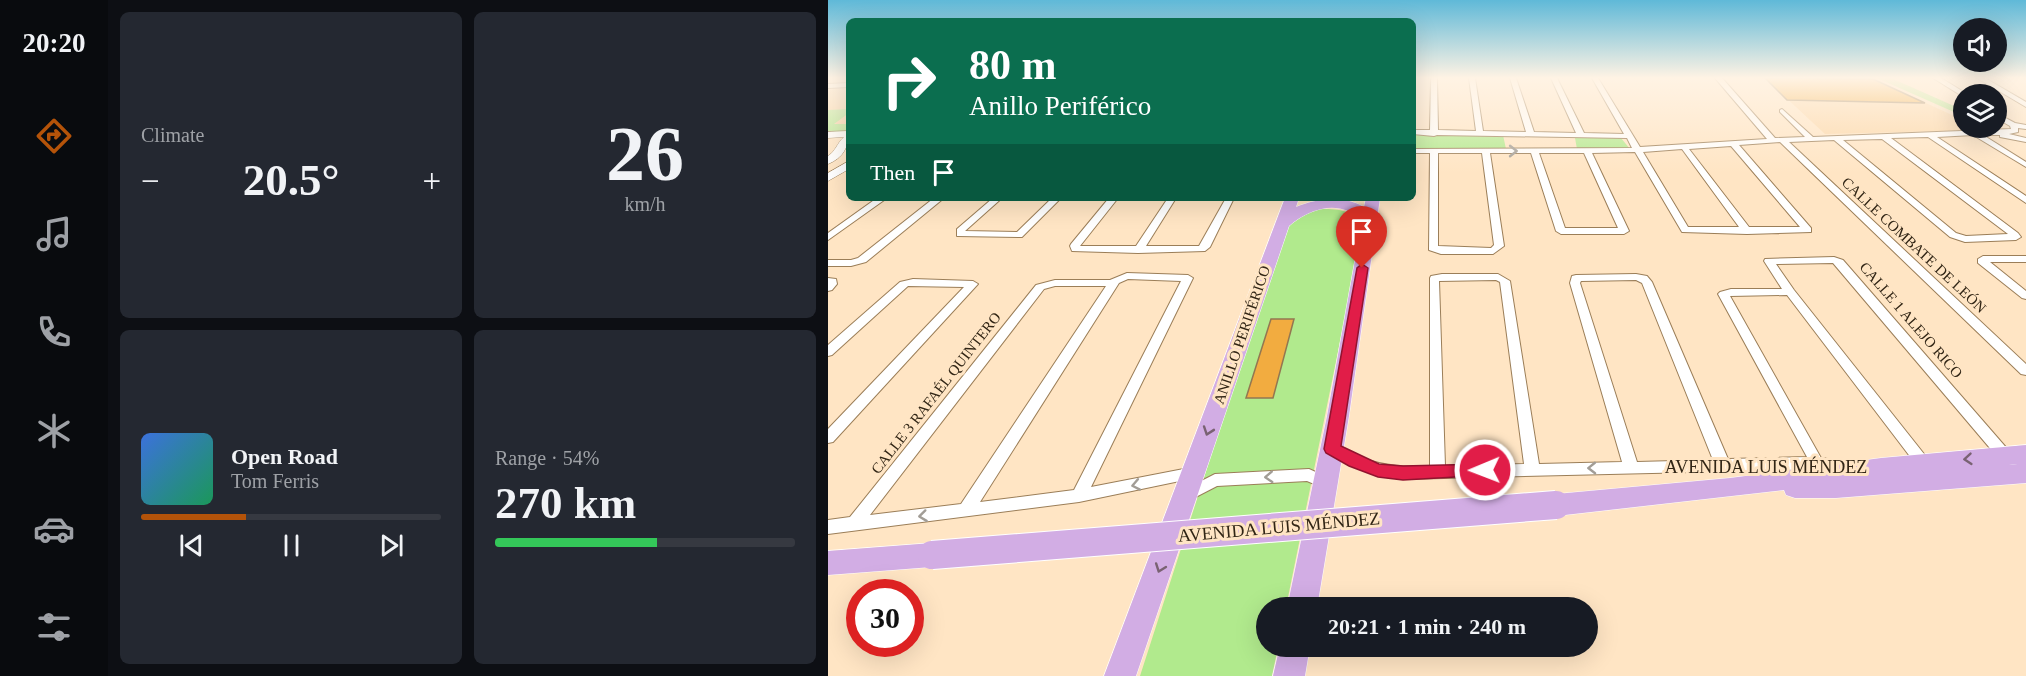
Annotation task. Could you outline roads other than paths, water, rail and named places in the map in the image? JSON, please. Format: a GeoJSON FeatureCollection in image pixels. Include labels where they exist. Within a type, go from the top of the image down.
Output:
{"type":"FeatureCollection","features":[{"type":"Feature","properties":{"kind":"main road","name":"ANILLO PERIFÉRICO"},"geometry":{"type":"LineString","coordinates":[[1120,676],[1190,485],[1266,264],[1291,201]]}},
{"type":"Feature","properties":{"kind":"main road"},"geometry":{"type":"LineString","coordinates":[[1304,597],[1332,449],[1373,201]]}},
{"type":"Feature","properties":{"kind":"main road"},"geometry":{"type":"LineString","coordinates":[[1283,223],[1290,214],[1304,208],[1333,204],[1353,207],[1365,213],[1370,221]]}},
{"type":"Feature","properties":{"kind":"main road","name":"AVENIDA LUIS MÉNDEZ"},"geometry":{"type":"LineString","coordinates":[[828,563],[1556,505],[1726,476],[1881,467],[2016,455]]}},
{"type":"Feature","properties":{"kind":"main road","name":"AVENIDA LUIS MÉNDEZ"},"geometry":{"type":"LineString","coordinates":[[1726,476],[1836,488],[2026,473]]}},
{"type":"Feature","properties":{"kind":"main road"},"geometry":{"type":"LineString","coordinates":[[1289,676],[1293,657]]}},
{"type":"Feature","properties":{"kind":"street"},"geometry":{"type":"LineString","coordinates":[[1434,110],[1434,134]]}},
{"type":"Feature","properties":{"kind":"street"},"geometry":{"type":"LineString","coordinates":[[1477,110],[1480,134]]}},
{"type":"Feature","properties":{"kind":"street"},"geometry":{"type":"LineString","coordinates":[[1523,110],[1531,135]]}},
{"type":"Feature","properties":{"kind":"street"},"geometry":{"type":"LineString","coordinates":[[1569,110],[1581,135]]}},
{"type":"Feature","properties":{"kind":"street"},"geometry":{"type":"LineString","coordinates":[[1613,110],[1685,230],[1803,232],[1808,230],[1733,143]]}},
{"type":"Feature","properties":{"kind":"street","name":"CALLE COMBATE DE LEÓN"},"geometry":{"type":"LineString","coordinates":[[1750,110],[1778,140],[2026,371]]}},
{"type":"Feature","properties":{"kind":"street"},"geometry":{"type":"LineString","coordinates":[[1782,111],[1811,139]]}},
{"type":"Feature","properties":{"kind":"street"},"geometry":{"type":"LineString","coordinates":[[2007,121],[2026,127]]}},
{"type":"Feature","properties":{"kind":"street"},"geometry":{"type":"LineString","coordinates":[[2007,131],[2015,130],[2013,125]]}},
{"type":"Feature","properties":{"kind":"street"},"geometry":{"type":"LineString","coordinates":[[1416,132],[1628,136]]}},
{"type":"Feature","properties":{"kind":"street"},"geometry":{"type":"LineString","coordinates":[[1416,151],[1636,150],[1778,140],[1953,133]]}},
{"type":"Feature","properties":{"kind":"street"},"geometry":{"type":"LineString","coordinates":[[1928,134],[2026,200]]}},
{"type":"Feature","properties":{"kind":"street"},"geometry":{"type":"LineString","coordinates":[[828,135],[846,143]]}},
{"type":"Feature","properties":{"kind":"street"},"geometry":{"type":"LineString","coordinates":[[2007,135],[2026,140]]}},
{"type":"Feature","properties":{"kind":"street"},"geometry":{"type":"LineString","coordinates":[[1836,138],[1953,235],[1965,238],[2016,237],[1883,136]]}},
{"type":"Feature","properties":{"kind":"street"},"geometry":{"type":"LineString","coordinates":[[1983,138],[2026,165]]}},
{"type":"Feature","properties":{"kind":"street"},"geometry":{"type":"LineString","coordinates":[[828,144],[846,143]]}},
{"type":"Feature","properties":{"kind":"street"},"geometry":{"type":"LineString","coordinates":[[828,161],[846,144]]}},
{"type":"Feature","properties":{"kind":"street"},"geometry":{"type":"LineString","coordinates":[[1684,147],[1747,231]]}},
{"type":"Feature","properties":{"kind":"street"},"geometry":{"type":"LineString","coordinates":[[1434,151],[1433,248],[1435,250],[1493,251],[1499,246],[1486,150]]}},
{"type":"Feature","properties":{"kind":"street"},"geometry":{"type":"LineString","coordinates":[[1534,151],[1561,231],[1624,231],[1587,151]]}},
{"type":"Feature","properties":{"kind":"street"},"geometry":{"type":"LineString","coordinates":[[828,178],[846,166]]}},
{"type":"Feature","properties":{"kind":"street"},"geometry":{"type":"LineString","coordinates":[[828,237],[879,201]]}},
{"type":"Feature","properties":{"kind":"street"},"geometry":{"type":"LineString","coordinates":[[828,263],[858,262],[936,201]]}},
{"type":"Feature","properties":{"kind":"street"},"geometry":{"type":"LineString","coordinates":[[995,201],[960,231],[960,234],[1019,235],[1054,201]]}},
{"type":"Feature","properties":{"kind":"street"},"geometry":{"type":"LineString","coordinates":[[1112,201],[1075,246],[1076,249],[1201,249],[1205,247],[1228,201]]}},
{"type":"Feature","properties":{"kind":"street"},"geometry":{"type":"LineString","coordinates":[[1138,250],[1170,201]]}},
{"type":"Feature","properties":{"kind":"street"},"geometry":{"type":"LineString","coordinates":[[2026,259],[1983,259],[1982,261],[2026,296]]}},
{"type":"Feature","properties":{"kind":"street","name":"CALLE 1 ALEJO RICO"},"geometry":{"type":"LineString","coordinates":[[1790,292],[1769,261],[1834,260],[1839,262],[2016,455]]}},
{"type":"Feature","properties":{"kind":"street"},"geometry":{"type":"LineString","coordinates":[[966,510],[1116,280],[1188,278],[1078,496]]}},
{"type":"Feature","properties":{"kind":"street"},"geometry":{"type":"LineString","coordinates":[[1438,471],[1434,281],[1436,278],[1503,278],[1505,281],[1532,469]]}},
{"type":"Feature","properties":{"kind":"street"},"geometry":{"type":"LineString","coordinates":[[1631,467],[1575,283],[1576,278],[1643,278],[1726,476]]}},
{"type":"Feature","properties":{"kind":"street","name":"CALLE 3 RAFAÉL QUINTERO"},"geometry":{"type":"LineString","coordinates":[[854,524],[1040,287],[1046,284],[1116,280]]}},
{"type":"Feature","properties":{"kind":"street"},"geometry":{"type":"LineString","coordinates":[[828,352],[904,284],[924,282],[973,284],[828,438]]}},
{"type":"Feature","properties":{"kind":"street"},"geometry":{"type":"LineString","coordinates":[[1817,463],[1724,294],[1790,292],[1923,463]]}},
{"type":"Feature","properties":{"kind":"street","name":"AVENIDA LUIS MÉNDEZ"},"geometry":{"type":"LineString","coordinates":[[1332,449],[1378,470],[1403,473],[1631,467],[1726,476],[1817,463],[1881,467]]}},
{"type":"Feature","properties":{"kind":"street"},"geometry":{"type":"LineString","coordinates":[[828,527],[1078,496],[1190,485],[1215,480],[1309,475],[1326,483]]}}]}
